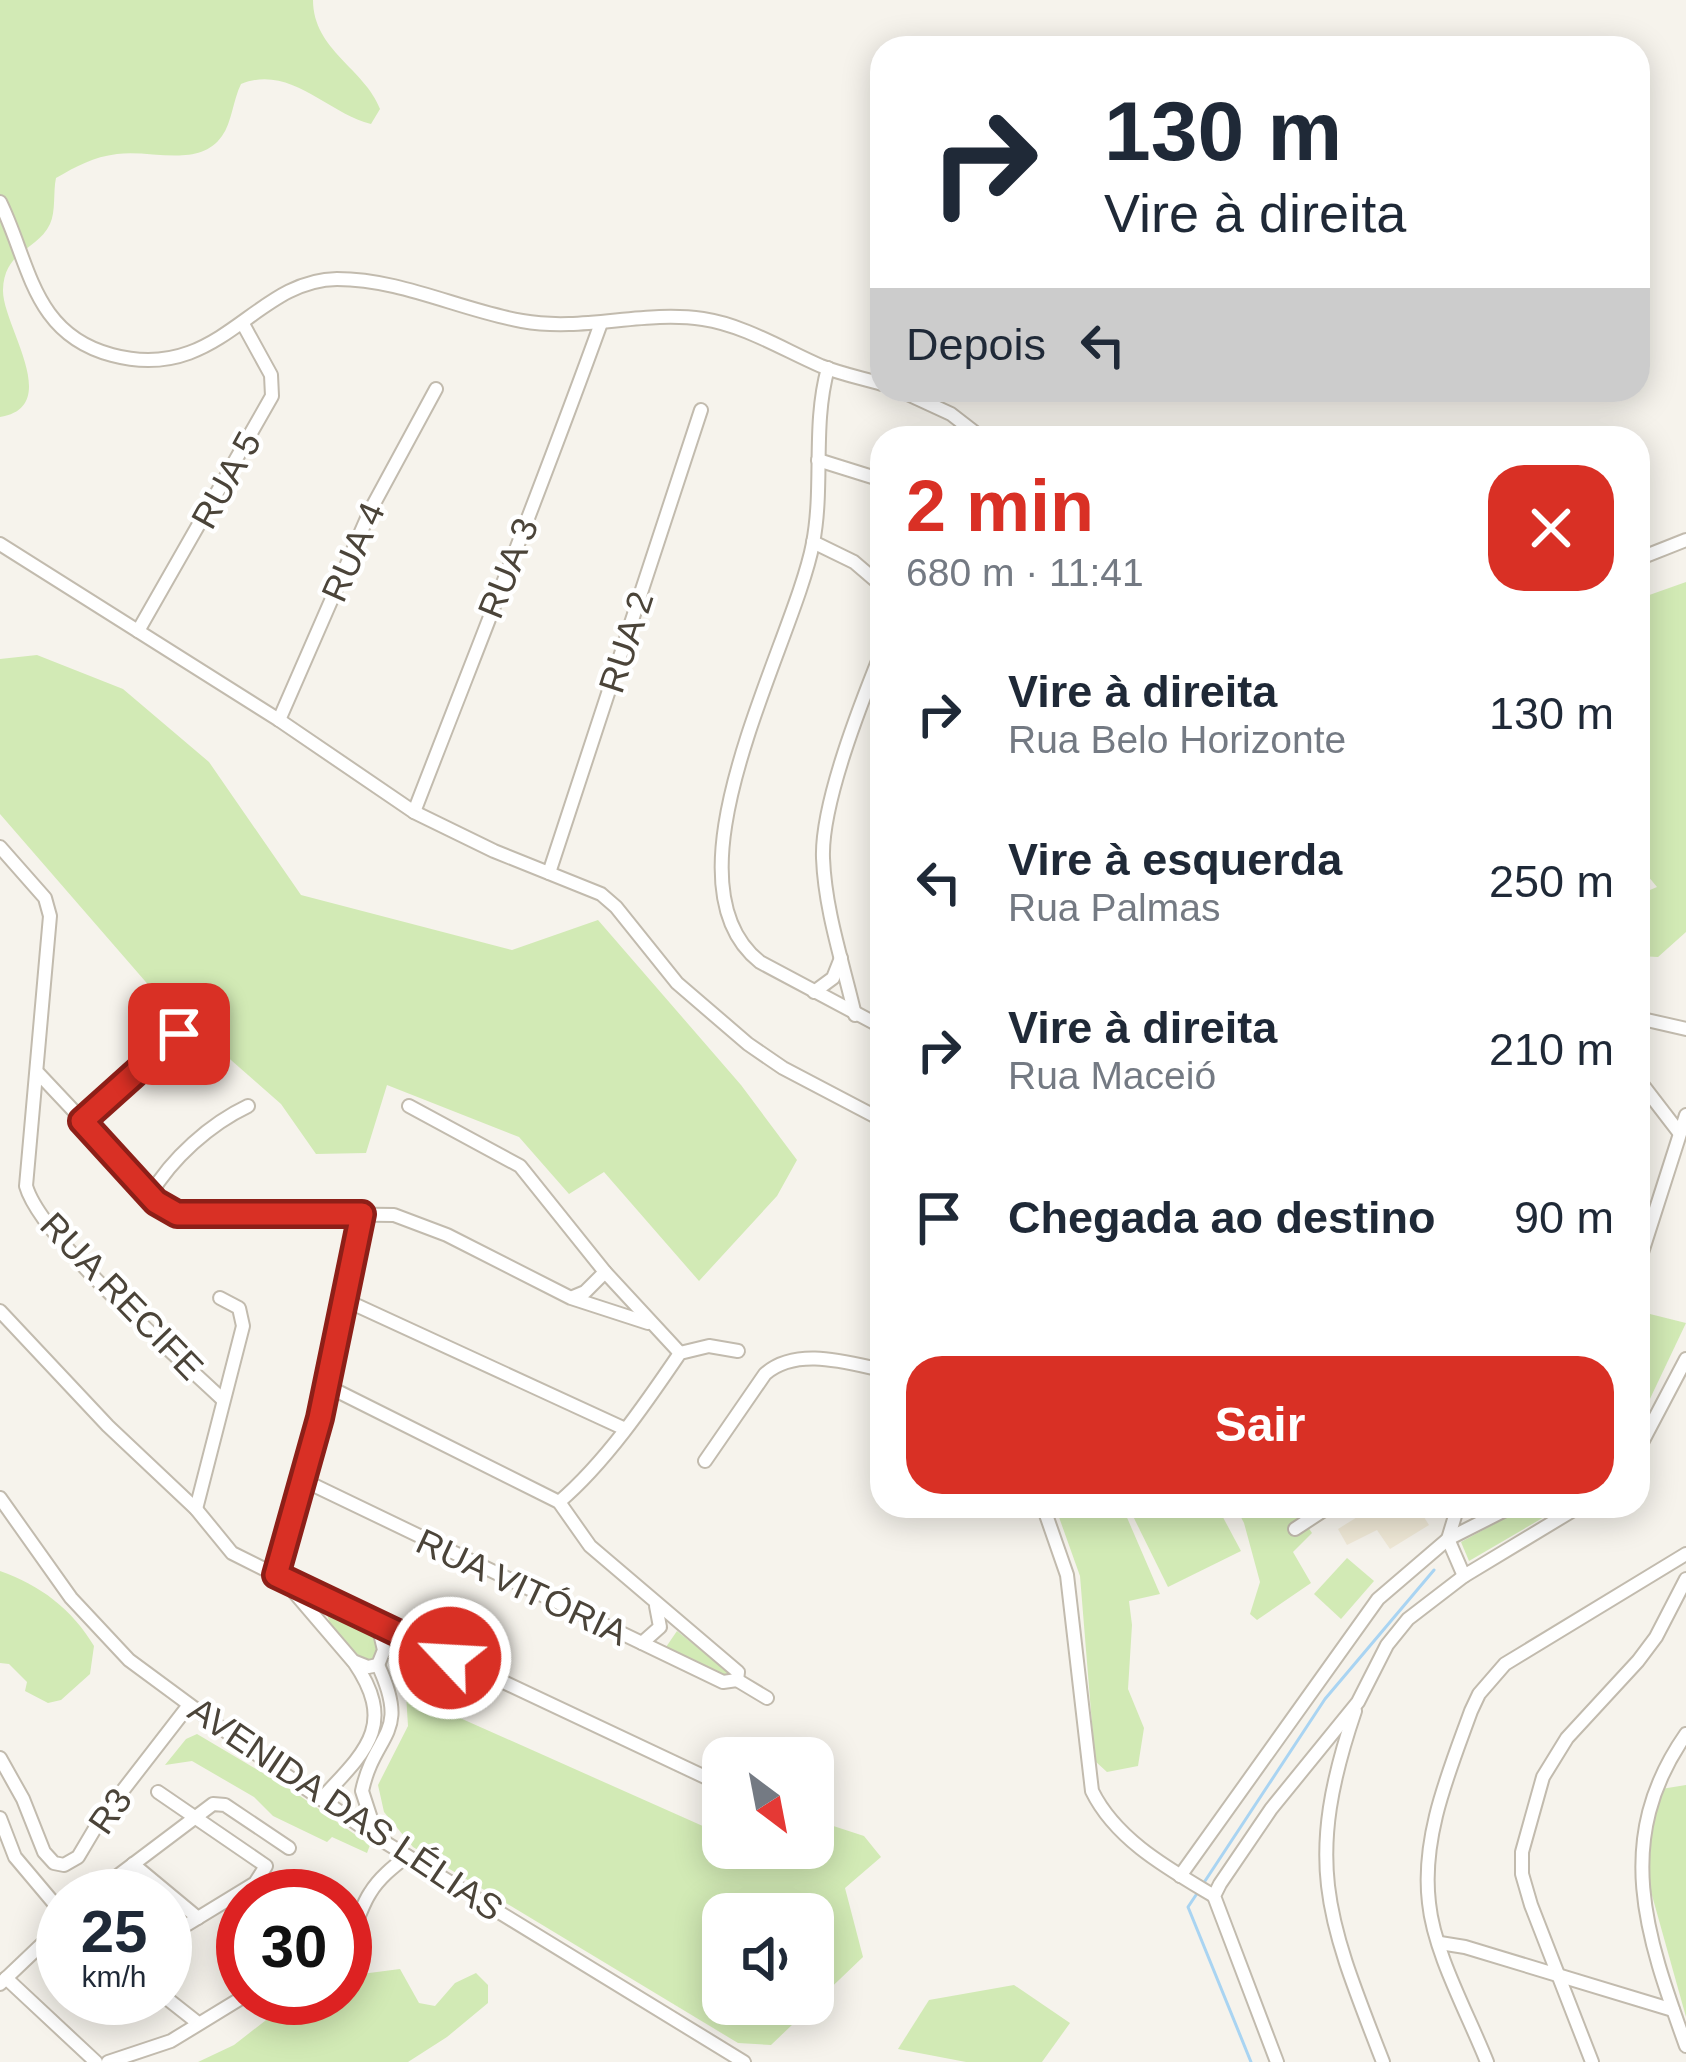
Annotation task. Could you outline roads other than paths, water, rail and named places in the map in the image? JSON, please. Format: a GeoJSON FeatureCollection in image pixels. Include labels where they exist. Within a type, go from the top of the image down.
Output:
{"type":"FeatureCollection","features":[{"type":"Feature","properties":{"kind":"street"},"geometry":{"type":"LineString","coordinates":[[0,202],[31,286],[50,316],[93,348],[129,358],[172,356],[210,345],[298,288],[335,279],[394,287],[535,323],[664,317],[710,320],[870,380]]}},
{"type":"Feature","properties":{"kind":"street","name":"RUA 3"},"geometry":{"type":"LineString","coordinates":[[414,812],[601,323]]}},
{"type":"Feature","properties":{"kind":"street","name":"RUA 5"},"geometry":{"type":"LineString","coordinates":[[138,631],[272,396],[271,375],[243,324]]}},
{"type":"Feature","properties":{"kind":"street"},"geometry":{"type":"LineString","coordinates":[[828,368],[819,405],[814,542],[738,764],[726,816],[724,862],[727,906],[740,944],[760,962],[870,1022]]}},
{"type":"Feature","properties":{"kind":"street","name":"RUA 4"},"geometry":{"type":"LineString","coordinates":[[279,720],[370,509],[436,389]]}},
{"type":"Feature","properties":{"kind":"street"},"geometry":{"type":"LineString","coordinates":[[925,402],[966,426]]}},
{"type":"Feature","properties":{"kind":"street","name":"RUA 2"},"geometry":{"type":"LineString","coordinates":[[549,873],[701,410]]}},
{"type":"Feature","properties":{"kind":"street"},"geometry":{"type":"LineString","coordinates":[[818,460],[870,476]]}},
{"type":"Feature","properties":{"kind":"street"},"geometry":{"type":"LineString","coordinates":[[1650,554],[1686,540]]}},
{"type":"Feature","properties":{"kind":"street"},"geometry":{"type":"LineString","coordinates":[[814,542],[870,576]]}},
{"type":"Feature","properties":{"kind":"street"},"geometry":{"type":"LineString","coordinates":[[0,544],[279,720],[414,812],[608,900],[677,983],[748,1044],[870,1114]]}},
{"type":"Feature","properties":{"kind":"street"},"geometry":{"type":"LineString","coordinates":[[855,1015],[829,908],[824,839],[870,687]]}},
{"type":"Feature","properties":{"kind":"street","name":"RUA RECIFE"},"geometry":{"type":"LineString","coordinates":[[0,847],[48,904],[39,1074],[26,1186],[31,1201],[77,1257],[223,1400]]}},
{"type":"Feature","properties":{"kind":"street"},"geometry":{"type":"LineString","coordinates":[[814,992],[833,978],[841,956]]}},
{"type":"Feature","properties":{"kind":"street"},"geometry":{"type":"LineString","coordinates":[[1650,1021],[1686,1029]]}},
{"type":"Feature","properties":{"kind":"street"},"geometry":{"type":"LineString","coordinates":[[82,1121],[179,1034]]}},
{"type":"Feature","properties":{"kind":"street"},"geometry":{"type":"LineString","coordinates":[[39,1074],[150,1195],[177,1214],[394,1215],[572,1298],[649,1323]]}},
{"type":"Feature","properties":{"kind":"street"},"geometry":{"type":"LineString","coordinates":[[1650,1095],[1678,1131]]}},
{"type":"Feature","properties":{"kind":"street"},"geometry":{"type":"LineString","coordinates":[[150,1195],[164,1174],[214,1126],[248,1106]]}},
{"type":"Feature","properties":{"kind":"street"},"geometry":{"type":"LineString","coordinates":[[409,1106],[520,1166],[605,1272],[680,1353]]}},
{"type":"Feature","properties":{"kind":"street"},"geometry":{"type":"LineString","coordinates":[[1650,1225],[1686,1115]]}},
{"type":"Feature","properties":{"kind":"street"},"geometry":{"type":"LineString","coordinates":[[279,1577],[327,1386],[362,1214]]}},
{"type":"Feature","properties":{"kind":"street"},"geometry":{"type":"LineString","coordinates":[[572,1298],[592,1287],[605,1272]]}},
{"type":"Feature","properties":{"kind":"street"},"geometry":{"type":"LineString","coordinates":[[196,1509],[243,1318],[239,1308],[220,1298]]}},
{"type":"Feature","properties":{"kind":"street"},"geometry":{"type":"LineString","coordinates":[[345,1300],[623,1428]]}},
{"type":"Feature","properties":{"kind":"street"},"geometry":{"type":"LineString","coordinates":[[0,1311],[108,1426],[196,1509],[232,1553],[702,1776]]}},
{"type":"Feature","properties":{"kind":"street"},"geometry":{"type":"LineString","coordinates":[[559,1502],[584,1479],[680,1353],[709,1346],[738,1351]]}},
{"type":"Feature","properties":{"kind":"street"},"geometry":{"type":"LineString","coordinates":[[1650,1427],[1686,1359]]}},
{"type":"Feature","properties":{"kind":"street"},"geometry":{"type":"LineString","coordinates":[[705,1461],[777,1364],[825,1360],[870,1368]]}},
{"type":"Feature","properties":{"kind":"street"},"geometry":{"type":"LineString","coordinates":[[327,1386],[559,1502],[590,1546],[656,1606],[723,1655],[738,1678],[767,1698]]}},
{"type":"Feature","properties":{"kind":"street","name":"RUA VITÓRIA"},"geometry":{"type":"LineString","coordinates":[[305,1481],[723,1682],[738,1678]]}},
{"type":"Feature","properties":{"kind":"street","name":"AVENIDA DAS LÉLIAS"},"geometry":{"type":"LineString","coordinates":[[0,1498],[89,1621],[129,1660],[188,1705],[378,1838],[744,2062]]}},
{"type":"Feature","properties":{"kind":"street"},"geometry":{"type":"LineString","coordinates":[[1046,1518],[1067,1575],[1092,1791],[1161,1866],[1214,1896],[1276,2062]]}},
{"type":"Feature","properties":{"kind":"street"},"geometry":{"type":"LineString","coordinates":[[1295,1529],[1312,1518]]}},
{"type":"Feature","properties":{"kind":"street"},"geometry":{"type":"LineString","coordinates":[[1454,1518],[1448,1539],[1464,1576]]}},
{"type":"Feature","properties":{"kind":"street"},"geometry":{"type":"LineString","coordinates":[[1180,1876],[1362,1617],[1396,1580],[1448,1539],[1489,1518]]}},
{"type":"Feature","properties":{"kind":"street"},"geometry":{"type":"LineString","coordinates":[[1383,2062],[1341,1951],[1326,1885],[1324,1836],[1340,1756],[1368,1678],[1398,1630],[1464,1576],[1560,1518]]}},
{"type":"Feature","properties":{"kind":"street"},"geometry":{"type":"LineString","coordinates":[[1486,2062],[1429,1903],[1430,1840],[1479,1694],[1505,1664],[1686,1554]]}},
{"type":"Feature","properties":{"kind":"street"},"geometry":{"type":"LineString","coordinates":[[279,1577],[353,1661],[373,1692],[376,1720],[360,1755],[321,1799]]}},
{"type":"Feature","properties":{"kind":"street"},"geometry":{"type":"LineString","coordinates":[[1592,2062],[1522,1874],[1522,1852],[1534,1801],[1567,1738],[1639,1661],[1686,1579]]}},
{"type":"Feature","properties":{"kind":"street"},"geometry":{"type":"LineString","coordinates":[[317,1619],[331,1600]]}},
{"type":"Feature","properties":{"kind":"street"},"geometry":{"type":"LineString","coordinates":[[642,1643],[660,1627],[656,1606]]}},
{"type":"Feature","properties":{"kind":"street"},"geometry":{"type":"LineString","coordinates":[[378,1625],[385,1650],[378,1665],[391,1696],[393,1716],[362,1791],[378,1838]]}},
{"type":"Feature","properties":{"kind":"street"},"geometry":{"type":"LineString","coordinates":[[353,1661],[378,1665]]}},
{"type":"Feature","properties":{"kind":"street"},"geometry":{"type":"LineString","coordinates":[[1214,1896],[1241,1849],[1358,1702]]}},
{"type":"Feature","properties":{"kind":"street","name":"R3"},"geometry":{"type":"LineString","coordinates":[[0,1757],[44,1852],[54,1863],[64,1865],[78,1857],[100,1820],[188,1705]]}},
{"type":"Feature","properties":{"kind":"street"},"geometry":{"type":"LineString","coordinates":[[1686,1734],[1655,1790],[1641,1856],[1643,1907],[1654,1955],[1686,2046]]}},
{"type":"Feature","properties":{"kind":"street"},"geometry":{"type":"LineString","coordinates":[[1322,1747],[1340,1756]]}},
{"type":"Feature","properties":{"kind":"street"},"geometry":{"type":"LineString","coordinates":[[158,1792],[266,1866],[255,1883],[192,1922]]}},
{"type":"Feature","properties":{"kind":"street"},"geometry":{"type":"LineString","coordinates":[[127,1869],[213,1804],[225,1805],[289,1848]]}},
{"type":"Feature","properties":{"kind":"street"},"geometry":{"type":"LineString","coordinates":[[0,1818],[15,1857],[36,1882]]}},
{"type":"Feature","properties":{"kind":"street"},"geometry":{"type":"LineString","coordinates":[[372,1890],[407,1856]]}},
{"type":"Feature","properties":{"kind":"street"},"geometry":{"type":"LineString","coordinates":[[0,1868],[15,1857]]}},
{"type":"Feature","properties":{"kind":"street"},"geometry":{"type":"LineString","coordinates":[[134,1864],[198,1918]]}},
{"type":"Feature","properties":{"kind":"street"},"geometry":{"type":"LineString","coordinates":[[1440,1943],[1673,2010]]}},
{"type":"Feature","properties":{"kind":"street"},"geometry":{"type":"LineString","coordinates":[[36,1950],[3,1981],[96,2062]]}},
{"type":"Feature","properties":{"kind":"street"},"geometry":{"type":"LineString","coordinates":[[108,2062],[171,2041],[216,2013]]}},
{"type":"Feature","properties":{"kind":"street"},"geometry":{"type":"LineString","coordinates":[[192,2019],[198,2024]]}},
{"type":"Feature","properties":{"kind":"waterway"},"geometry":{"type":"LineString","coordinates":[[1205,1881],[1325,1699],[1434,1570]]}},
{"type":"Feature","properties":{"kind":"waterway"},"geometry":{"type":"LineString","coordinates":[[1196,1895],[1188,1907],[1251,2062]]}}]}
